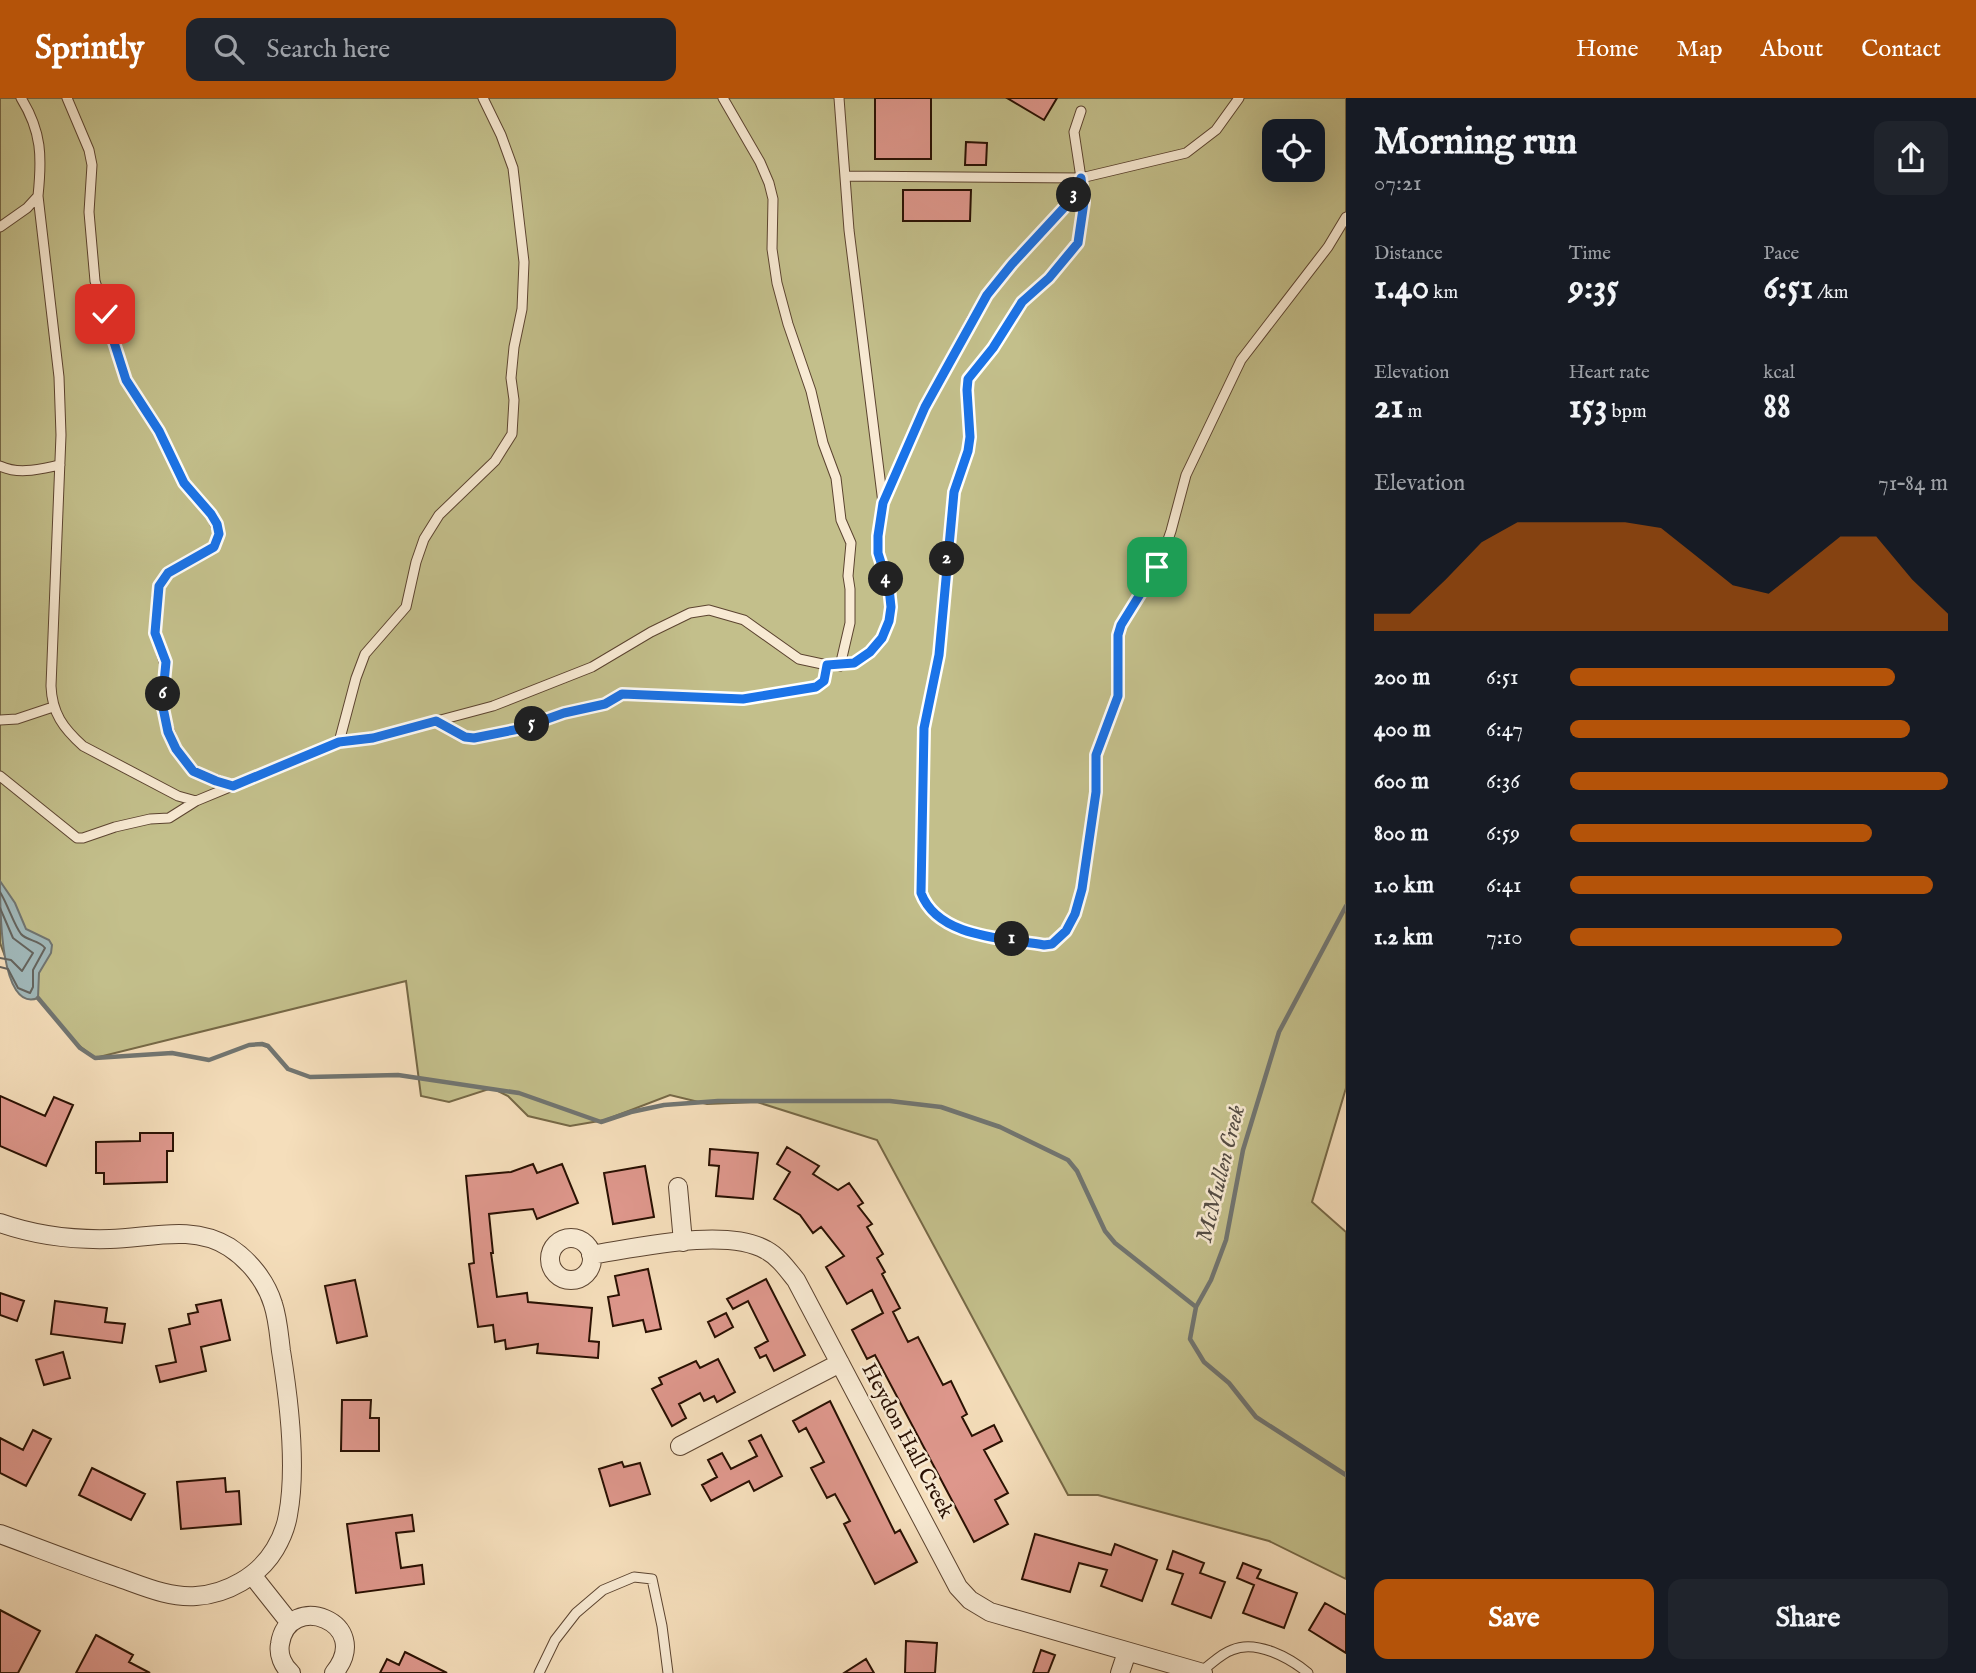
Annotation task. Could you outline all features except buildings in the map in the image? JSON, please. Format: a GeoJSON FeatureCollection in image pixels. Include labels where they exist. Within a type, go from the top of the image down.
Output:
{"type":"FeatureCollection","features":[{"type":"Feature","properties":{"kind":"street"},"geometry":{"type":"LineString","coordinates":[[678,1187],[683,1242]]}},
{"type":"Feature","properties":{"kind":"street"},"geometry":{"type":"LineString","coordinates":[[0,1223],[73,1238],[108,1239],[169,1233],[191,1234],[226,1245],[242,1256],[265,1285],[273,1304],[286,1378],[291,1494],[288,1516],[276,1547],[264,1564],[231,1587],[196,1596],[175,1596],[0,1534]]}},
{"type":"Feature","properties":{"kind":"street","name":"Heydon Hall Creek"},"geometry":{"type":"LineString","coordinates":[[591,1255],[683,1242],[734,1240],[767,1250],[783,1262],[796,1280],[958,1587],[970,1600],[990,1612],[1201,1673]]}},
{"type":"Feature","properties":{"kind":"street"},"geometry":{"type":"LineString","coordinates":[[680,1446],[839,1363]]}},
{"type":"Feature","properties":{"kind":"street"},"geometry":{"type":"LineString","coordinates":[[252,1574],[290,1623]]}},
{"type":"Feature","properties":{"kind":"street"},"geometry":{"type":"LineString","coordinates":[[291,1673],[281,1659],[279,1646],[283,1634],[290,1623],[314,1615],[327,1618],[337,1626],[344,1637],[342,1663],[334,1673]]}},
{"type":"Feature","properties":{"kind":"street"},"geometry":{"type":"LineString","coordinates":[[1120,1673],[1127,1652]]}},
{"type":"Feature","properties":{"kind":"lane"},"geometry":{"type":"LineString","coordinates":[[21,98],[33,117],[40,140],[38,196],[59,377],[60,465],[51,686],[53,707],[58,720],[83,746],[178,796],[196,802]]}},
{"type":"Feature","properties":{"kind":"lane"},"geometry":{"type":"LineString","coordinates":[[67,98],[89,150],[92,165],[89,212],[95,281],[126,380],[159,431],[184,483],[211,514],[219,534],[214,547],[168,573],[159,586],[155,633],[166,668],[163,713],[176,749],[187,765],[204,776],[233,786]]}},
{"type":"Feature","properties":{"kind":"lane"},"geometry":{"type":"LineString","coordinates":[[339,742],[365,654],[406,607],[424,539],[439,515],[495,461],[512,434],[514,400],[511,378],[522,309],[524,262],[513,167],[483,98]]}},
{"type":"Feature","properties":{"kind":"lane"},"geometry":{"type":"LineString","coordinates":[[723,98],[760,163],[774,200],[772,248],[777,283],[811,391],[823,443],[836,478],[841,520],[851,543],[848,576],[850,623],[840,666]]}},
{"type":"Feature","properties":{"kind":"lane"},"geometry":{"type":"LineString","coordinates":[[0,776],[77,838],[150,819],[169,818],[196,802],[339,742],[373,738],[493,706],[592,667],[651,632],[690,613],[709,610],[744,620],[799,659],[840,666],[854,663],[870,652],[882,638],[891,607],[878,545],[883,503],[851,254],[839,98]]}},
{"type":"Feature","properties":{"kind":"lane"},"geometry":{"type":"LineString","coordinates":[[845,176],[1081,178],[1186,153],[1216,130],[1239,98]]}},
{"type":"Feature","properties":{"kind":"lane"},"geometry":{"type":"LineString","coordinates":[[1081,111],[1074,132],[1084,202],[1078,243],[1049,278],[1022,302],[993,348],[968,379],[970,437],[954,492],[939,655],[924,728],[921,893],[932,913],[966,931],[1044,945],[1052,944],[1066,931],[1075,914],[1082,889],[1096,792],[1096,755],[1118,696],[1116,644],[1121,625],[1162,557],[1186,475],[1241,360],[1328,247],[1346,217]]}},
{"type":"Feature","properties":{"kind":"lane"},"geometry":{"type":"LineString","coordinates":[[883,503],[925,407],[972,319],[1012,264],[1073,198],[1081,178]]}},
{"type":"Feature","properties":{"kind":"lane"},"geometry":{"type":"LineString","coordinates":[[0,227],[27,208],[38,196]]}},
{"type":"Feature","properties":{"kind":"lane"},"geometry":{"type":"LineString","coordinates":[[0,466],[29,471],[60,465]]}},
{"type":"Feature","properties":{"kind":"lane"},"geometry":{"type":"LineString","coordinates":[[436,721],[465,737],[474,738],[519,729],[564,713],[605,704],[622,694],[743,699],[763,697],[821,685],[827,665]]}},
{"type":"Feature","properties":{"kind":"lane"},"geometry":{"type":"LineString","coordinates":[[0,720],[17,719],[53,707]]}},
{"type":"Feature","properties":{"kind":"lane"},"geometry":{"type":"LineString","coordinates":[[540,1673],[555,1640],[576,1613],[603,1590],[634,1577],[652,1579],[668,1673]]}},
{"type":"Feature","properties":{"kind":"lane"},"geometry":{"type":"LineString","coordinates":[[1201,1673],[1225,1653],[1244,1646],[1273,1652],[1308,1673]]}},
{"type":"Feature","properties":{"kind":"shaded area"},"geometry":{"type":"Polygon","coordinates":[[[0,98],[1346,98],[1346,1088],[1312,1202],[1346,1232],[1346,1579],[1269,1541],[1098,1495],[1068,1495],[877,1140],[757,1102],[707,1104],[670,1095],[605,1120],[570,1126],[528,1116],[508,1096],[492,1088],[449,1102],[421,1096],[406,981],[95,1058],[77,1044],[38,998],[17,988],[0,943],[0,98]]]}},
{"type":"Feature","properties":{"kind":"water"},"geometry":{"type":"Polygon","coordinates":[[[0,881],[15,903],[26,929],[49,940],[52,945],[51,953],[39,973],[38,998],[25,998],[16,990],[9,975],[2,934],[0,881]]]}},
{"type":"Feature","properties":{"kind":"waterway","name":"McMullen Creek"},"geometry":{"type":"LineString","coordinates":[[1346,906],[1279,1032],[1243,1150],[1226,1240],[1211,1280],[1196,1307],[1190,1339],[1204,1362],[1229,1383],[1256,1417],[1346,1475]]}},
{"type":"Feature","properties":{"kind":"waterway"},"geometry":{"type":"LineString","coordinates":[[38,998],[80,1048],[95,1058],[172,1053],[209,1060],[249,1045],[262,1044],[268,1046],[288,1069],[310,1077],[398,1075],[519,1093],[601,1122],[664,1105],[718,1101],[890,1101],[941,1107],[1000,1127],[1068,1160],[1077,1171],[1105,1231],[1115,1243],[1196,1307]]}},
{"type":"Feature","properties":{"kind":"route"},"geometry":{"type":"LineString","coordinates":[[105,314],[126,380],[159,431],[184,483],[217,524],[218,542],[214,547],[168,573],[162,580],[157,597],[155,633],[166,662],[163,713],[176,749],[193,771],[233,786],[339,742],[373,738],[436,721],[465,737],[474,738],[519,729],[564,713],[605,704],[622,694],[743,699],[816,687],[824,681],[827,665],[854,663],[870,652],[882,638],[891,607],[889,588],[878,553],[883,503],[925,407],[987,295],[1073,198],[1081,178],[1084,202],[1078,243],[1049,278],[1022,302],[993,348],[968,379],[970,437],[951,510],[939,655],[924,728],[921,893],[932,913],[946,922],[966,931],[1044,945],[1052,944],[1066,931],[1075,914],[1082,889],[1096,792],[1096,755],[1118,696],[1118,635],[1121,625],[1157,567]]}}]}
